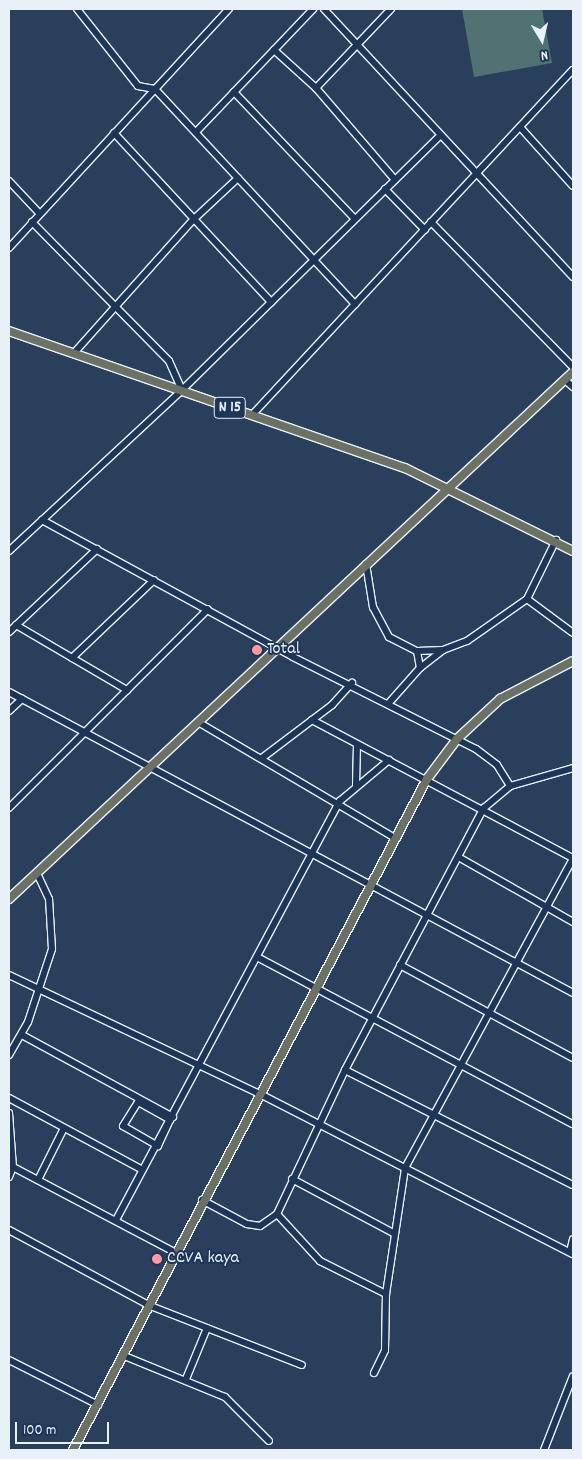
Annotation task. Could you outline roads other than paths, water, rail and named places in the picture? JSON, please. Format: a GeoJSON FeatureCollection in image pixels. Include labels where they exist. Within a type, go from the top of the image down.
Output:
{"type":"FeatureCollection","features":[{"type":"Feature","properties":{"kind":"main road","name":"N 15"},"geometry":{"type":"LineString","coordinates":[[9,331],[405,468],[556,540],[573,551]]}},
{"type":"Feature","properties":{"kind":"main road"},"geometry":{"type":"LineString","coordinates":[[9,899],[573,372]]}},
{"type":"Feature","properties":{"kind":"main road"},"geometry":{"type":"LineString","coordinates":[[73,1450],[98,1405],[174,1252],[427,779],[457,739],[500,699],[573,661]]}},
{"type":"Feature","properties":{"kind":"street"},"geometry":{"type":"LineString","coordinates":[[77,9],[138,86],[155,89],[355,304]]}},
{"type":"Feature","properties":{"kind":"street"},"geometry":{"type":"LineString","coordinates":[[9,248],[229,9]]}},
{"type":"Feature","properties":{"kind":"street"},"geometry":{"type":"LineString","coordinates":[[196,132],[313,9]]}},
{"type":"Feature","properties":{"kind":"street"},"geometry":{"type":"LineString","coordinates":[[324,9],[573,277]]}},
{"type":"Feature","properties":{"kind":"street"},"geometry":{"type":"LineString","coordinates":[[316,88],[391,9]]}},
{"type":"Feature","properties":{"kind":"street"},"geometry":{"type":"LineString","coordinates":[[274,50],[316,88],[395,180]]}},
{"type":"Feature","properties":{"kind":"street"},"geometry":{"type":"LineString","coordinates":[[252,415],[573,70]]}},
{"type":"Feature","properties":{"kind":"street"},"geometry":{"type":"LineString","coordinates":[[234,92],[355,218]]}},
{"type":"Feature","properties":{"kind":"street"},"geometry":{"type":"LineString","coordinates":[[520,127],[573,186]]}},
{"type":"Feature","properties":{"kind":"street"},"geometry":{"type":"LineString","coordinates":[[114,133],[271,302]]}},
{"type":"Feature","properties":{"kind":"street"},"geometry":{"type":"LineString","coordinates":[[9,551],[182,390],[441,135]]}},
{"type":"Feature","properties":{"kind":"street"},"geometry":{"type":"LineString","coordinates":[[74,353],[194,219],[238,178]]}},
{"type":"Feature","properties":{"kind":"street"},"geometry":{"type":"LineString","coordinates":[[9,181],[40,214]]}},
{"type":"Feature","properties":{"kind":"street"},"geometry":{"type":"LineString","coordinates":[[385,189],[425,230]]}},
{"type":"Feature","properties":{"kind":"street"},"geometry":{"type":"LineString","coordinates":[[32,222],[170,361],[182,390]]}},
{"type":"Feature","properties":{"kind":"street"},"geometry":{"type":"LineString","coordinates":[[431,222],[573,367]]}},
{"type":"Feature","properties":{"kind":"street"},"geometry":{"type":"LineString","coordinates":[[565,380],[573,387]]}},
{"type":"Feature","properties":{"kind":"street"},"geometry":{"type":"LineString","coordinates":[[42,520],[278,647],[457,739],[490,758],[510,786]]}},
{"type":"Feature","properties":{"kind":"street"},"geometry":{"type":"LineString","coordinates":[[388,704],[420,668],[443,650],[472,638],[527,599],[556,540]]}},
{"type":"Feature","properties":{"kind":"street"},"geometry":{"type":"LineString","coordinates":[[9,632],[97,549]]}},
{"type":"Feature","properties":{"kind":"street"},"geometry":{"type":"LineString","coordinates":[[366,564],[368,590],[382,628],[417,651],[443,650]]}},
{"type":"Feature","properties":{"kind":"street"},"geometry":{"type":"LineString","coordinates":[[72,658],[154,580]]}},
{"type":"Feature","properties":{"kind":"street"},"geometry":{"type":"LineString","coordinates":[[527,599],[573,633]]}},
{"type":"Feature","properties":{"kind":"street"},"geometry":{"type":"LineString","coordinates":[[9,808],[208,609]]}},
{"type":"Feature","properties":{"kind":"street"},"geometry":{"type":"LineString","coordinates":[[16,626],[127,690]]}},
{"type":"Feature","properties":{"kind":"street"},"geometry":{"type":"LineString","coordinates":[[417,651],[420,668]]}},
{"type":"Feature","properties":{"kind":"street"},"geometry":{"type":"LineString","coordinates":[[262,758],[312,720],[352,684]]}},
{"type":"Feature","properties":{"kind":"street"},"geometry":{"type":"LineString","coordinates":[[9,692],[84,732],[153,765],[310,853],[428,913],[573,993]]}},
{"type":"Feature","properties":{"kind":"street"},"geometry":{"type":"LineString","coordinates":[[9,711],[22,698]]}},
{"type":"Feature","properties":{"kind":"street"},"geometry":{"type":"LineString","coordinates":[[312,720],[484,808],[573,858],[518,962],[489,1011],[436,1116],[405,1168],[393,1233],[386,1294],[385,1350],[374,1373]]}},
{"type":"Feature","properties":{"kind":"street"},"geometry":{"type":"LineString","coordinates":[[198,722],[340,801],[396,838]]}},
{"type":"Feature","properties":{"kind":"street"},"geometry":{"type":"LineString","coordinates":[[356,785],[358,745]]}},
{"type":"Feature","properties":{"kind":"street"},"geometry":{"type":"LineString","coordinates":[[116,1220],[141,1169],[158,1146],[310,853],[340,801],[356,785],[389,760]]}},
{"type":"Feature","properties":{"kind":"street"},"geometry":{"type":"LineString","coordinates":[[202,1200],[247,1224],[260,1226],[277,1214],[317,1124],[400,965],[460,858],[484,808],[510,786],[573,768]]}},
{"type":"Feature","properties":{"kind":"street"},"geometry":{"type":"LineString","coordinates":[[460,858],[546,909],[573,922]]}},
{"type":"Feature","properties":{"kind":"street"},"geometry":{"type":"LineString","coordinates":[[9,1055],[22,1035],[40,989],[52,949],[49,899],[37,872]]}},
{"type":"Feature","properties":{"kind":"street"},"geometry":{"type":"LineString","coordinates":[[257,957],[316,985],[573,1124]]}},
{"type":"Feature","properties":{"kind":"street"},"geometry":{"type":"LineString","coordinates":[[400,965],[489,1011],[573,1058]]}},
{"type":"Feature","properties":{"kind":"street"},"geometry":{"type":"LineString","coordinates":[[9,974],[258,1093],[572,1253],[573,1239]]}},
{"type":"Feature","properties":{"kind":"street"},"geometry":{"type":"LineString","coordinates":[[22,1035],[173,1117]]}},
{"type":"Feature","properties":{"kind":"street"},"geometry":{"type":"LineString","coordinates":[[345,1070],[573,1185]]}},
{"type":"Feature","properties":{"kind":"street"},"geometry":{"type":"LineString","coordinates":[[9,1098],[141,1169]]}},
{"type":"Feature","properties":{"kind":"street"},"geometry":{"type":"LineString","coordinates":[[138,1102],[170,1120],[158,1146],[123,1126],[138,1102]]}},
{"type":"Feature","properties":{"kind":"street"},"geometry":{"type":"LineString","coordinates":[[9,1114],[13,1167],[9,1177]]}},
{"type":"Feature","properties":{"kind":"street"},"geometry":{"type":"LineString","coordinates":[[38,1180],[64,1128]]}},
{"type":"Feature","properties":{"kind":"street"},"geometry":{"type":"LineString","coordinates":[[13,1167],[174,1252]]}},
{"type":"Feature","properties":{"kind":"street"},"geometry":{"type":"LineString","coordinates":[[292,1179],[393,1233]]}},
{"type":"Feature","properties":{"kind":"street"},"geometry":{"type":"LineString","coordinates":[[277,1214],[320,1261],[386,1294]]}},
{"type":"Feature","properties":{"kind":"street"},"geometry":{"type":"LineString","coordinates":[[9,1230],[148,1305],[302,1365]]}},
{"type":"Feature","properties":{"kind":"street"},"geometry":{"type":"LineString","coordinates":[[186,1379],[207,1328]]}},
{"type":"Feature","properties":{"kind":"street"},"geometry":{"type":"LineString","coordinates":[[122,1355],[186,1379],[225,1397],[270,1442]]}},
{"type":"Feature","properties":{"kind":"street"},"geometry":{"type":"LineString","coordinates":[[9,1360],[98,1405]]}},
{"type":"Feature","properties":{"kind":"street"},"geometry":{"type":"LineString","coordinates":[[544,1450],[573,1376]]}},
{"type":"Feature","properties":{"kind":"place","name":"Total"},"geometry":{"type":"Point","coordinates":[257,650]}},
{"type":"Feature","properties":{"kind":"place","name":"CCVA kaya"},"geometry":{"type":"Point","coordinates":[157,1259]}}]}
